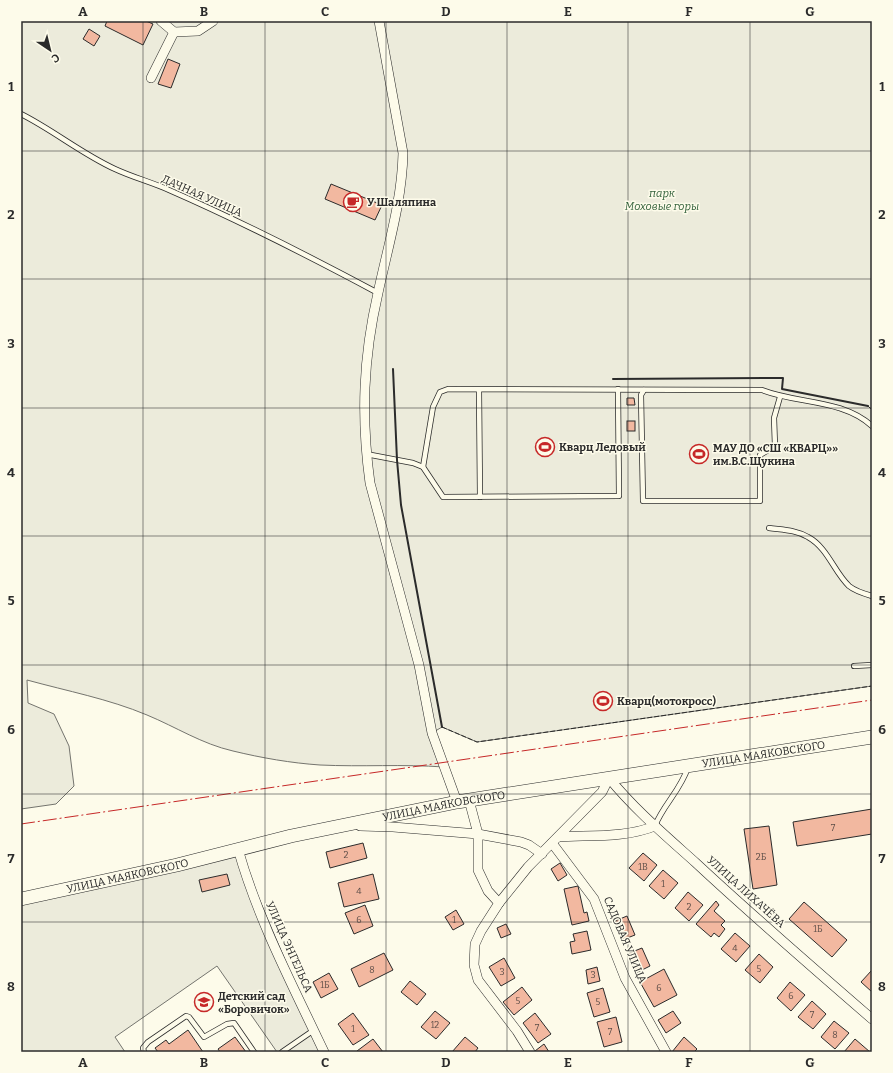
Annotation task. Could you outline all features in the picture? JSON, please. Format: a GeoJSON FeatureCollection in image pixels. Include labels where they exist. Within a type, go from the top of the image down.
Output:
{"type":"FeatureCollection","features":[{"type":"Feature","properties":{"kind":"main road","name":"УЛИЦА МАЯКОВСКОГО"},"geometry":{"type":"LineString","coordinates":[[21,899],[340,826],[463,801],[872,737]]}},
{"type":"Feature","properties":{"kind":"street"},"geometry":{"type":"LineString","coordinates":[[161,21],[174,32],[198,31],[213,21]]}},
{"type":"Feature","properties":{"kind":"street"},"geometry":{"type":"LineString","coordinates":[[379,21],[403,153],[399,200],[390,246],[378,293],[364,382],[366,454],[370,483],[419,665],[432,733],[478,834],[478,870],[488,891],[499,903]]}},
{"type":"Feature","properties":{"kind":"street"},"geometry":{"type":"LineString","coordinates":[[151,78],[174,32]]}},
{"type":"Feature","properties":{"kind":"street"},"geometry":{"type":"LineString","coordinates":[[530,1052],[517,1031],[478,980],[474,965],[475,944],[481,930],[499,903],[528,867],[602,792],[609,778]]}},
{"type":"Feature","properties":{"kind":"street","name":"УЛИЦА ЛИХАЧЁВА"},"geometry":{"type":"LineString","coordinates":[[609,778],[623,795],[655,826],[754,916],[872,1019]]}},
{"type":"Feature","properties":{"kind":"street"},"geometry":{"type":"LineString","coordinates":[[340,826],[393,827],[478,834],[521,842],[542,854]]}},
{"type":"Feature","properties":{"kind":"street"},"geometry":{"type":"LineString","coordinates":[[555,840],[644,831],[655,826]]}},
{"type":"Feature","properties":{"kind":"street","name":"САДОВАЯ УЛИЦА"},"geometry":{"type":"LineString","coordinates":[[555,840],[594,899],[625,978],[666,1052]]}},
{"type":"Feature","properties":{"kind":"street","name":"УЛИЦА ЭНГЕЛЬСА"},"geometry":{"type":"LineString","coordinates":[[238,849],[244,872],[261,915],[324,1052]]}},
{"type":"Feature","properties":{"kind":"lane","name":"ДАЧНАЯ УЛИЦА"},"geometry":{"type":"LineString","coordinates":[[21,114],[115,169],[168,189],[302,252],[378,293]]}},
{"type":"Feature","properties":{"kind":"lane"},"geometry":{"type":"LineString","coordinates":[[423,467],[433,407],[440,392],[448,389],[762,390],[780,397],[830,405],[854,413],[872,426]]}},
{"type":"Feature","properties":{"kind":"lane"},"geometry":{"type":"LineString","coordinates":[[366,454],[413,463],[423,467],[443,497],[619,496],[618,389]]}},
{"type":"Feature","properties":{"kind":"lane"},"geometry":{"type":"LineString","coordinates":[[479,390],[480,497]]}},
{"type":"Feature","properties":{"kind":"lane"},"geometry":{"type":"LineString","coordinates":[[644,390],[641,395],[643,501],[760,501],[760,454],[775,446],[774,418],[780,397]]}},
{"type":"Feature","properties":{"kind":"lane"},"geometry":{"type":"LineString","coordinates":[[769,528],[797,531],[809,537],[823,550],[850,587],[872,596]]}},
{"type":"Feature","properties":{"kind":"lane"},"geometry":{"type":"LineString","coordinates":[[854,666],[872,664]]}},
{"type":"Feature","properties":{"kind":"lane"},"geometry":{"type":"LineString","coordinates":[[655,826],[660,812],[684,778],[688,766]]}},
{"type":"Feature","properties":{"kind":"lane"},"geometry":{"type":"LineString","coordinates":[[144,1052],[143,1048],[148,1042],[186,1016],[189,1017],[204,1037],[227,1024],[234,1023],[254,1052]]}},
{"type":"Feature","properties":{"kind":"lane"},"geometry":{"type":"LineString","coordinates":[[282,1052],[314,1030]]}},
{"type":"Feature","properties":{"kind":"green space","name":"парк Моховые горы"},"geometry":{"type":"Polygon","coordinates":[[[21,21],[872,21],[872,408],[870,408],[872,410],[872,686],[477,742],[442,727],[432,733],[444,767],[320,765],[287,762],[255,756],[211,744],[147,715],[118,704],[27,680],[28,703],[54,714],[69,746],[74,786],[56,804],[21,809],[21,21]]]}},
{"type":"Feature","properties":{"kind":"green space"},"geometry":{"type":"Polygon","coordinates":[[[238,849],[324,1052],[277,1052],[217,966],[115,1037],[125,1052],[21,1052],[21,899],[238,849]]]}},
{"type":"Feature","properties":{"kind":"building"},"geometry":{"type":"Polygon","coordinates":[[[107,21],[146,21],[153,24],[143,45],[105,26],[107,21]]]}},
{"type":"Feature","properties":{"kind":"building"},"geometry":{"type":"Polygon","coordinates":[[[89,29],[100,36],[94,46],[83,39],[89,29]]]}},
{"type":"Feature","properties":{"kind":"building"},"geometry":{"type":"Polygon","coordinates":[[[168,59],[180,64],[171,88],[158,84],[168,59]]]}},
{"type":"Feature","properties":{"kind":"building","name":"У Шаляпина"},"geometry":{"type":"Polygon","coordinates":[[[331,184],[382,205],[375,220],[325,199],[331,184]]]}},
{"type":"Feature","properties":{"kind":"building"},"geometry":{"type":"Polygon","coordinates":[[[627,398],[634,398],[635,405],[627,405],[627,398]]]}},
{"type":"Feature","properties":{"kind":"building"},"geometry":{"type":"Polygon","coordinates":[[[627,421],[635,421],[635,431],[627,431],[627,421]]]}},
{"type":"Feature","properties":{"kind":"building"},"geometry":{"type":"Polygon","coordinates":[[[872,809],[872,834],[797,846],[793,822],[872,809]]]}},
{"type":"Feature","properties":{"kind":"building"},"geometry":{"type":"Polygon","coordinates":[[[769,826],[777,885],[753,889],[744,829],[769,826]]]}},
{"type":"Feature","properties":{"kind":"building"},"geometry":{"type":"Polygon","coordinates":[[[363,843],[367,858],[330,868],[326,852],[363,843]]]}},
{"type":"Feature","properties":{"kind":"building"},"geometry":{"type":"Polygon","coordinates":[[[643,853],[657,865],[644,881],[629,868],[643,853]]]}},
{"type":"Feature","properties":{"kind":"building"},"geometry":{"type":"Polygon","coordinates":[[[560,863],[567,875],[558,881],[551,869],[560,863]]]}},
{"type":"Feature","properties":{"kind":"building"},"geometry":{"type":"Polygon","coordinates":[[[663,870],[678,883],[664,899],[649,886],[663,870]]]}},
{"type":"Feature","properties":{"kind":"building"},"geometry":{"type":"Polygon","coordinates":[[[227,874],[230,885],[202,892],[199,880],[227,874]]]}},
{"type":"Feature","properties":{"kind":"building"},"geometry":{"type":"Polygon","coordinates":[[[373,874],[379,899],[344,907],[338,883],[373,874]]]}},
{"type":"Feature","properties":{"kind":"building"},"geometry":{"type":"Polygon","coordinates":[[[578,886],[584,913],[587,912],[589,921],[572,925],[564,889],[578,886]]]}},
{"type":"Feature","properties":{"kind":"building"},"geometry":{"type":"Polygon","coordinates":[[[688,892],[703,905],[689,921],[675,908],[688,892]]]}},
{"type":"Feature","properties":{"kind":"building"},"geometry":{"type":"Polygon","coordinates":[[[716,901],[719,905],[714,911],[725,921],[721,925],[725,929],[719,937],[714,933],[711,937],[696,924],[716,901]]]}},
{"type":"Feature","properties":{"kind":"building"},"geometry":{"type":"Polygon","coordinates":[[[804,902],[847,940],[832,957],[789,919],[804,902]]]}},
{"type":"Feature","properties":{"kind":"building"},"geometry":{"type":"Polygon","coordinates":[[[365,905],[373,926],[354,934],[345,913],[365,905]]]}},
{"type":"Feature","properties":{"kind":"building"},"geometry":{"type":"Polygon","coordinates":[[[456,910],[464,924],[453,930],[445,917],[456,910]]]}},
{"type":"Feature","properties":{"kind":"building"},"geometry":{"type":"Polygon","coordinates":[[[627,916],[635,935],[622,940],[615,921],[627,916]]]}},
{"type":"Feature","properties":{"kind":"building"},"geometry":{"type":"Polygon","coordinates":[[[506,924],[511,934],[501,938],[497,928],[506,924]]]}},
{"type":"Feature","properties":{"kind":"building"},"geometry":{"type":"Polygon","coordinates":[[[587,931],[591,950],[572,954],[570,942],[575,941],[573,934],[587,931]]]}},
{"type":"Feature","properties":{"kind":"building"},"geometry":{"type":"Polygon","coordinates":[[[735,933],[750,946],[736,962],[721,949],[735,933]]]}},
{"type":"Feature","properties":{"kind":"building"},"geometry":{"type":"Polygon","coordinates":[[[642,948],[650,966],[636,973],[627,954],[642,948]]]}},
{"type":"Feature","properties":{"kind":"building"},"geometry":{"type":"Polygon","coordinates":[[[384,953],[393,970],[359,987],[351,969],[384,953]]]}},
{"type":"Feature","properties":{"kind":"building"},"geometry":{"type":"Polygon","coordinates":[[[759,954],[773,967],[760,983],[745,970],[759,954]]]}},
{"type":"Feature","properties":{"kind":"building"},"geometry":{"type":"Polygon","coordinates":[[[504,958],[515,978],[501,986],[489,967],[504,958]]]}},
{"type":"Feature","properties":{"kind":"building"},"geometry":{"type":"Polygon","coordinates":[[[597,967],[600,981],[588,984],[586,970],[597,967]]]}},
{"type":"Feature","properties":{"kind":"building"},"geometry":{"type":"Polygon","coordinates":[[[664,969],[677,995],[654,1007],[640,982],[664,969]]]}},
{"type":"Feature","properties":{"kind":"building"},"geometry":{"type":"Polygon","coordinates":[[[872,970],[872,992],[861,982],[872,970]]]}},
{"type":"Feature","properties":{"kind":"building"},"geometry":{"type":"Polygon","coordinates":[[[329,973],[338,989],[321,998],[313,982],[329,973]]]}},
{"type":"Feature","properties":{"kind":"building"},"geometry":{"type":"Polygon","coordinates":[[[410,981],[426,994],[417,1005],[401,992],[410,981]]]}},
{"type":"Feature","properties":{"kind":"building"},"geometry":{"type":"Polygon","coordinates":[[[790,982],[805,995],[791,1011],[777,998],[790,982]]]}},
{"type":"Feature","properties":{"kind":"building"},"geometry":{"type":"Polygon","coordinates":[[[522,987],[532,1000],[514,1015],[503,1002],[522,987]]]}},
{"type":"Feature","properties":{"kind":"building"},"geometry":{"type":"Polygon","coordinates":[[[603,988],[610,1012],[594,1017],[587,993],[603,988]]]}},
{"type":"Feature","properties":{"kind":"building"},"geometry":{"type":"Polygon","coordinates":[[[812,1001],[826,1014],[813,1029],[798,1017],[812,1001]]]}},
{"type":"Feature","properties":{"kind":"building"},"geometry":{"type":"Polygon","coordinates":[[[435,1011],[450,1023],[436,1039],[421,1027],[435,1011]]]}},
{"type":"Feature","properties":{"kind":"building"},"geometry":{"type":"Polygon","coordinates":[[[673,1011],[681,1023],[666,1033],[658,1020],[673,1011]]]}},
{"type":"Feature","properties":{"kind":"building"},"geometry":{"type":"Polygon","coordinates":[[[353,1013],[369,1035],[353,1045],[338,1024],[353,1013]]]}},
{"type":"Feature","properties":{"kind":"building"},"geometry":{"type":"Polygon","coordinates":[[[535,1013],[551,1034],[538,1043],[523,1023],[535,1013]]]}},
{"type":"Feature","properties":{"kind":"building"},"geometry":{"type":"Polygon","coordinates":[[[616,1017],[622,1042],[604,1047],[597,1022],[616,1017]]]}},
{"type":"Feature","properties":{"kind":"building"},"geometry":{"type":"Polygon","coordinates":[[[834,1021],[849,1033],[835,1049],[821,1037],[834,1021]]]}},
{"type":"Feature","properties":{"kind":"building"},"geometry":{"type":"Polygon","coordinates":[[[188,1030],[203,1052],[158,1052],[155,1048],[166,1040],[169,1044],[188,1030]]]}},
{"type":"Feature","properties":{"kind":"building"},"geometry":{"type":"Polygon","coordinates":[[[235,1037],[246,1052],[220,1052],[218,1049],[235,1037]]]}},
{"type":"Feature","properties":{"kind":"building"},"geometry":{"type":"Polygon","coordinates":[[[465,1037],[478,1048],[475,1052],[452,1052],[465,1037]]]}},
{"type":"Feature","properties":{"kind":"building"},"geometry":{"type":"Polygon","coordinates":[[[684,1037],[697,1049],[694,1052],[672,1052],[684,1037]]]}},
{"type":"Feature","properties":{"kind":"building"},"geometry":{"type":"Polygon","coordinates":[[[373,1039],[383,1052],[357,1051],[373,1039]]]}},
{"type":"Feature","properties":{"kind":"building"},"geometry":{"type":"Polygon","coordinates":[[[855,1039],[870,1052],[844,1052],[855,1039]]]}},
{"type":"Feature","properties":{"kind":"building"},"geometry":{"type":"Polygon","coordinates":[[[544,1044],[549,1052],[535,1052],[535,1051],[544,1044]]]}},
{"type":"Feature","properties":{"kind":"fence"},"geometry":{"type":"LineString","coordinates":[[868,406],[872,410]]}},
{"type":"Feature","properties":{"kind":"fence"},"geometry":{"type":"LineString","coordinates":[[442,727],[477,742],[872,686]]}},
{"type":"Feature","properties":{"kind":"wall"},"geometry":{"type":"LineString","coordinates":[[393,369],[397,460],[401,505],[442,727]]}},
{"type":"Feature","properties":{"kind":"wall"},"geometry":{"type":"LineString","coordinates":[[613,379],[783,378],[782,389],[868,406]]}},
{"type":"Feature","properties":{"kind":"power"},"geometry":{"type":"LineString","coordinates":[[21,824],[872,700]]}},
{"type":"Feature","properties":{"kind":"place","name":"У Шаляпина"},"geometry":{"type":"Point","coordinates":[353,202]}},
{"type":"Feature","properties":{"kind":"place","name":"Кварц Ледовый"},"geometry":{"type":"Point","coordinates":[545,447]}},
{"type":"Feature","properties":{"kind":"place","name":"МАУ ДО «СШ «КВАРЦ»» им.В.С.Щукина"},"geometry":{"type":"Point","coordinates":[699,454]}},
{"type":"Feature","properties":{"kind":"place","name":"Кварц(мотокросс)"},"geometry":{"type":"Point","coordinates":[603,701]}},
{"type":"Feature","properties":{"kind":"place","name":"Детский сад «Боровичок»"},"geometry":{"type":"Point","coordinates":[204,1002]}}]}
